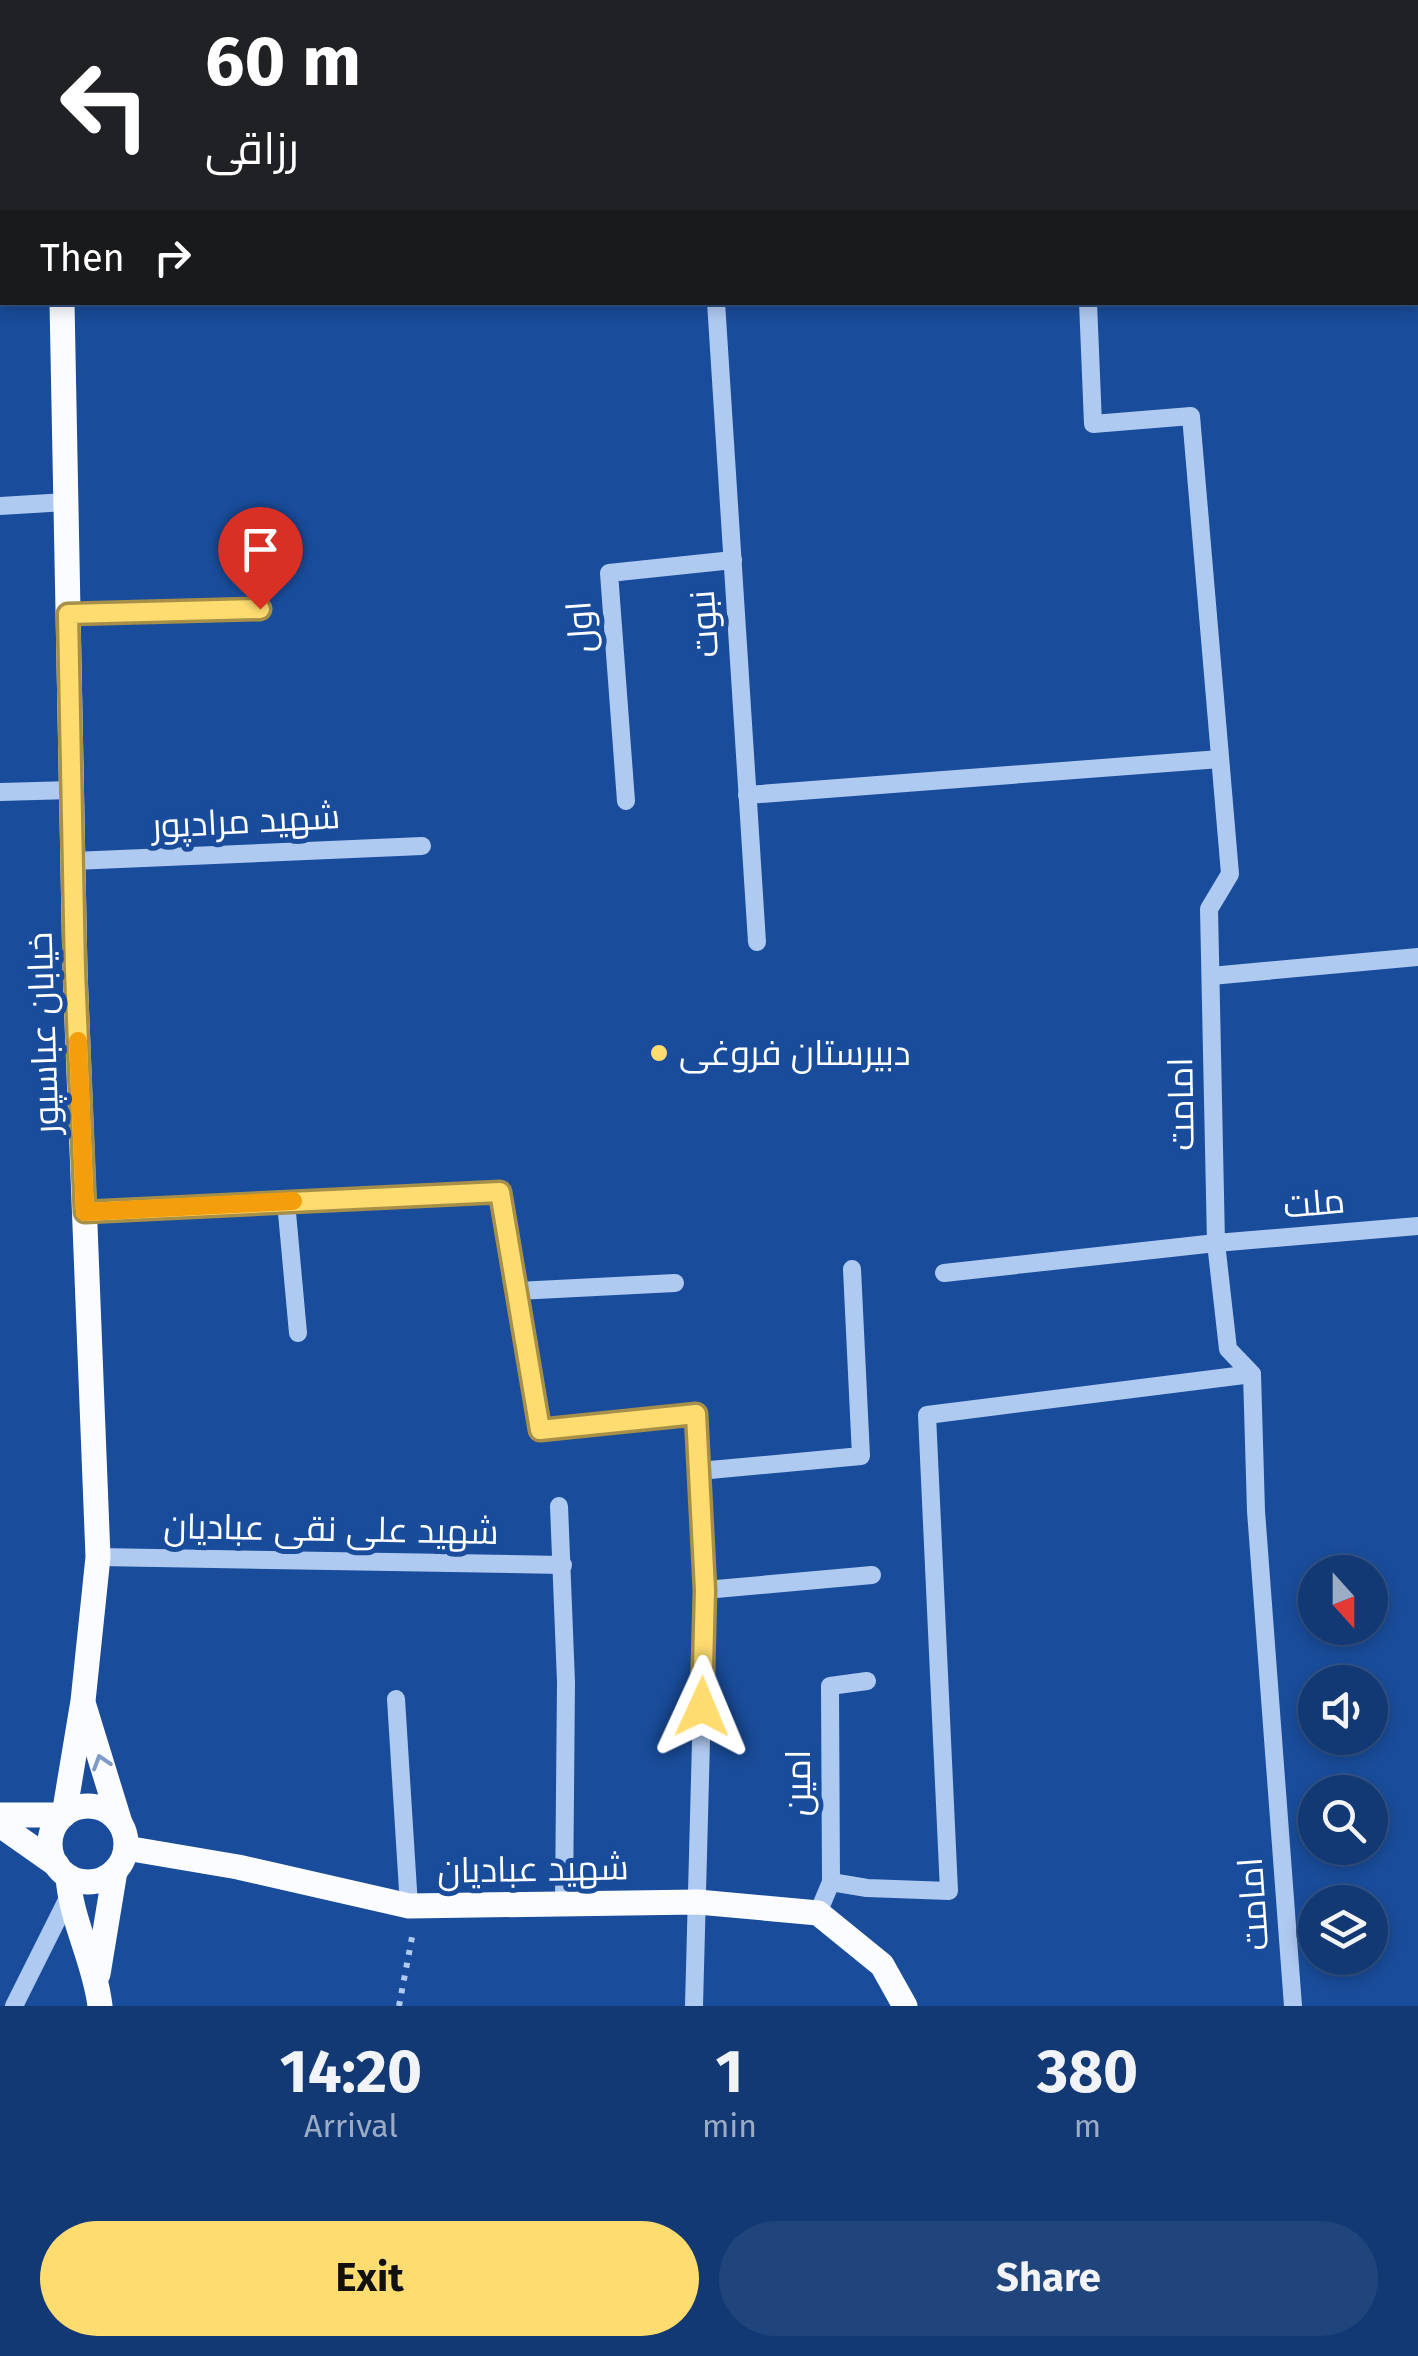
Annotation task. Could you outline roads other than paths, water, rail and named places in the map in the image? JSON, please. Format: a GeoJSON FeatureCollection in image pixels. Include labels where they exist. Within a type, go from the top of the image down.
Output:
{"type":"FeatureCollection","features":[{"type":"Feature","properties":{"kind":"main road","name":"خیابان عباسپور"},"geometry":{"type":"LineString","coordinates":[[62,305],[73,862],[98,1557],[83,1701],[64,1815],[51,1835],[50,1847],[65,1880],[97,1979],[100,2006]]}},
{"type":"Feature","properties":{"kind":"main road","name":"خیابان عباسپور"},"geometry":{"type":"LineString","coordinates":[[83,1701],[120,1847],[97,1979]]}},
{"type":"Feature","properties":{"kind":"main road"},"geometry":{"type":"LineString","coordinates":[[0,1815],[64,1815],[86,1806],[99,1808],[111,1814],[120,1847],[92,1882],[65,1880],[0,1825]]}},
{"type":"Feature","properties":{"kind":"main road","name":"شهید عبادیان"},"geometry":{"type":"LineString","coordinates":[[120,1847],[238,1867],[414,1906],[698,1902],[818,1913]]}},
{"type":"Feature","properties":{"kind":"main road"},"geometry":{"type":"LineString","coordinates":[[818,1913],[882,1965],[904,2006]]}},
{"type":"Feature","properties":{"kind":"street","name":"نبوت"},"geometry":{"type":"LineString","coordinates":[[716,305],[757,942]]}},
{"type":"Feature","properties":{"kind":"street","name":"امامت"},"geometry":{"type":"LineString","coordinates":[[1088,305],[1094,424],[1191,416],[1230,874],[1208,909],[1216,1244],[1228,1350],[1252,1374],[1256,1511],[1293,2006]]}},
{"type":"Feature","properties":{"kind":"street"},"geometry":{"type":"LineString","coordinates":[[0,506],[66,502]]}},
{"type":"Feature","properties":{"kind":"street","name":"اول"},"geometry":{"type":"LineString","coordinates":[[626,801],[609,573],[733,560]]}},
{"type":"Feature","properties":{"kind":"street"},"geometry":{"type":"LineString","coordinates":[[68,614],[260,609]]}},
{"type":"Feature","properties":{"kind":"street"},"geometry":{"type":"LineString","coordinates":[[748,795],[1220,759]]}},
{"type":"Feature","properties":{"kind":"street"},"geometry":{"type":"LineString","coordinates":[[0,792],[72,790]]}},
{"type":"Feature","properties":{"kind":"street","name":"شهید مرادپور"},"geometry":{"type":"LineString","coordinates":[[73,862],[422,846]]}},
{"type":"Feature","properties":{"kind":"street"},"geometry":{"type":"LineString","coordinates":[[1212,976],[1418,957]]}},
{"type":"Feature","properties":{"kind":"street"},"geometry":{"type":"LineString","coordinates":[[85,1212],[500,1192],[540,1430],[696,1414],[705,1590],[694,2006]]}},
{"type":"Feature","properties":{"kind":"street"},"geometry":{"type":"LineString","coordinates":[[286,1202],[298,1334]]}},
{"type":"Feature","properties":{"kind":"street","name":"ملت"},"geometry":{"type":"LineString","coordinates":[[944,1273],[1418,1226]]}},
{"type":"Feature","properties":{"kind":"street"},"geometry":{"type":"LineString","coordinates":[[698,1471],[861,1456],[852,1270]]}},
{"type":"Feature","properties":{"kind":"street"},"geometry":{"type":"LineString","coordinates":[[517,1290],[675,1284]]}},
{"type":"Feature","properties":{"kind":"street"},"geometry":{"type":"LineString","coordinates":[[831,1882],[867,1888],[949,1890],[927,1415],[1252,1374]]}},
{"type":"Feature","properties":{"kind":"street"},"geometry":{"type":"LineString","coordinates":[[558,1506],[563,1565],[564,1904]]}},
{"type":"Feature","properties":{"kind":"street","name":"شهید علی نقی عبادیان"},"geometry":{"type":"LineString","coordinates":[[98,1557],[563,1565]]}},
{"type":"Feature","properties":{"kind":"street"},"geometry":{"type":"LineString","coordinates":[[705,1590],[872,1575]]}},
{"type":"Feature","properties":{"kind":"street","name":"امین"},"geometry":{"type":"LineString","coordinates":[[818,1913],[831,1882],[830,1686],[866,1681]]}},
{"type":"Feature","properties":{"kind":"street"},"geometry":{"type":"LineString","coordinates":[[396,1699],[414,1906]]}},
{"type":"Feature","properties":{"kind":"street"},"geometry":{"type":"LineString","coordinates":[[14,2006],[65,1880]]}},
{"type":"Feature","properties":{"kind":"place","name":"دبیرستان فروغی"},"geometry":{"type":"Point","coordinates":[659,1053]}}]}
